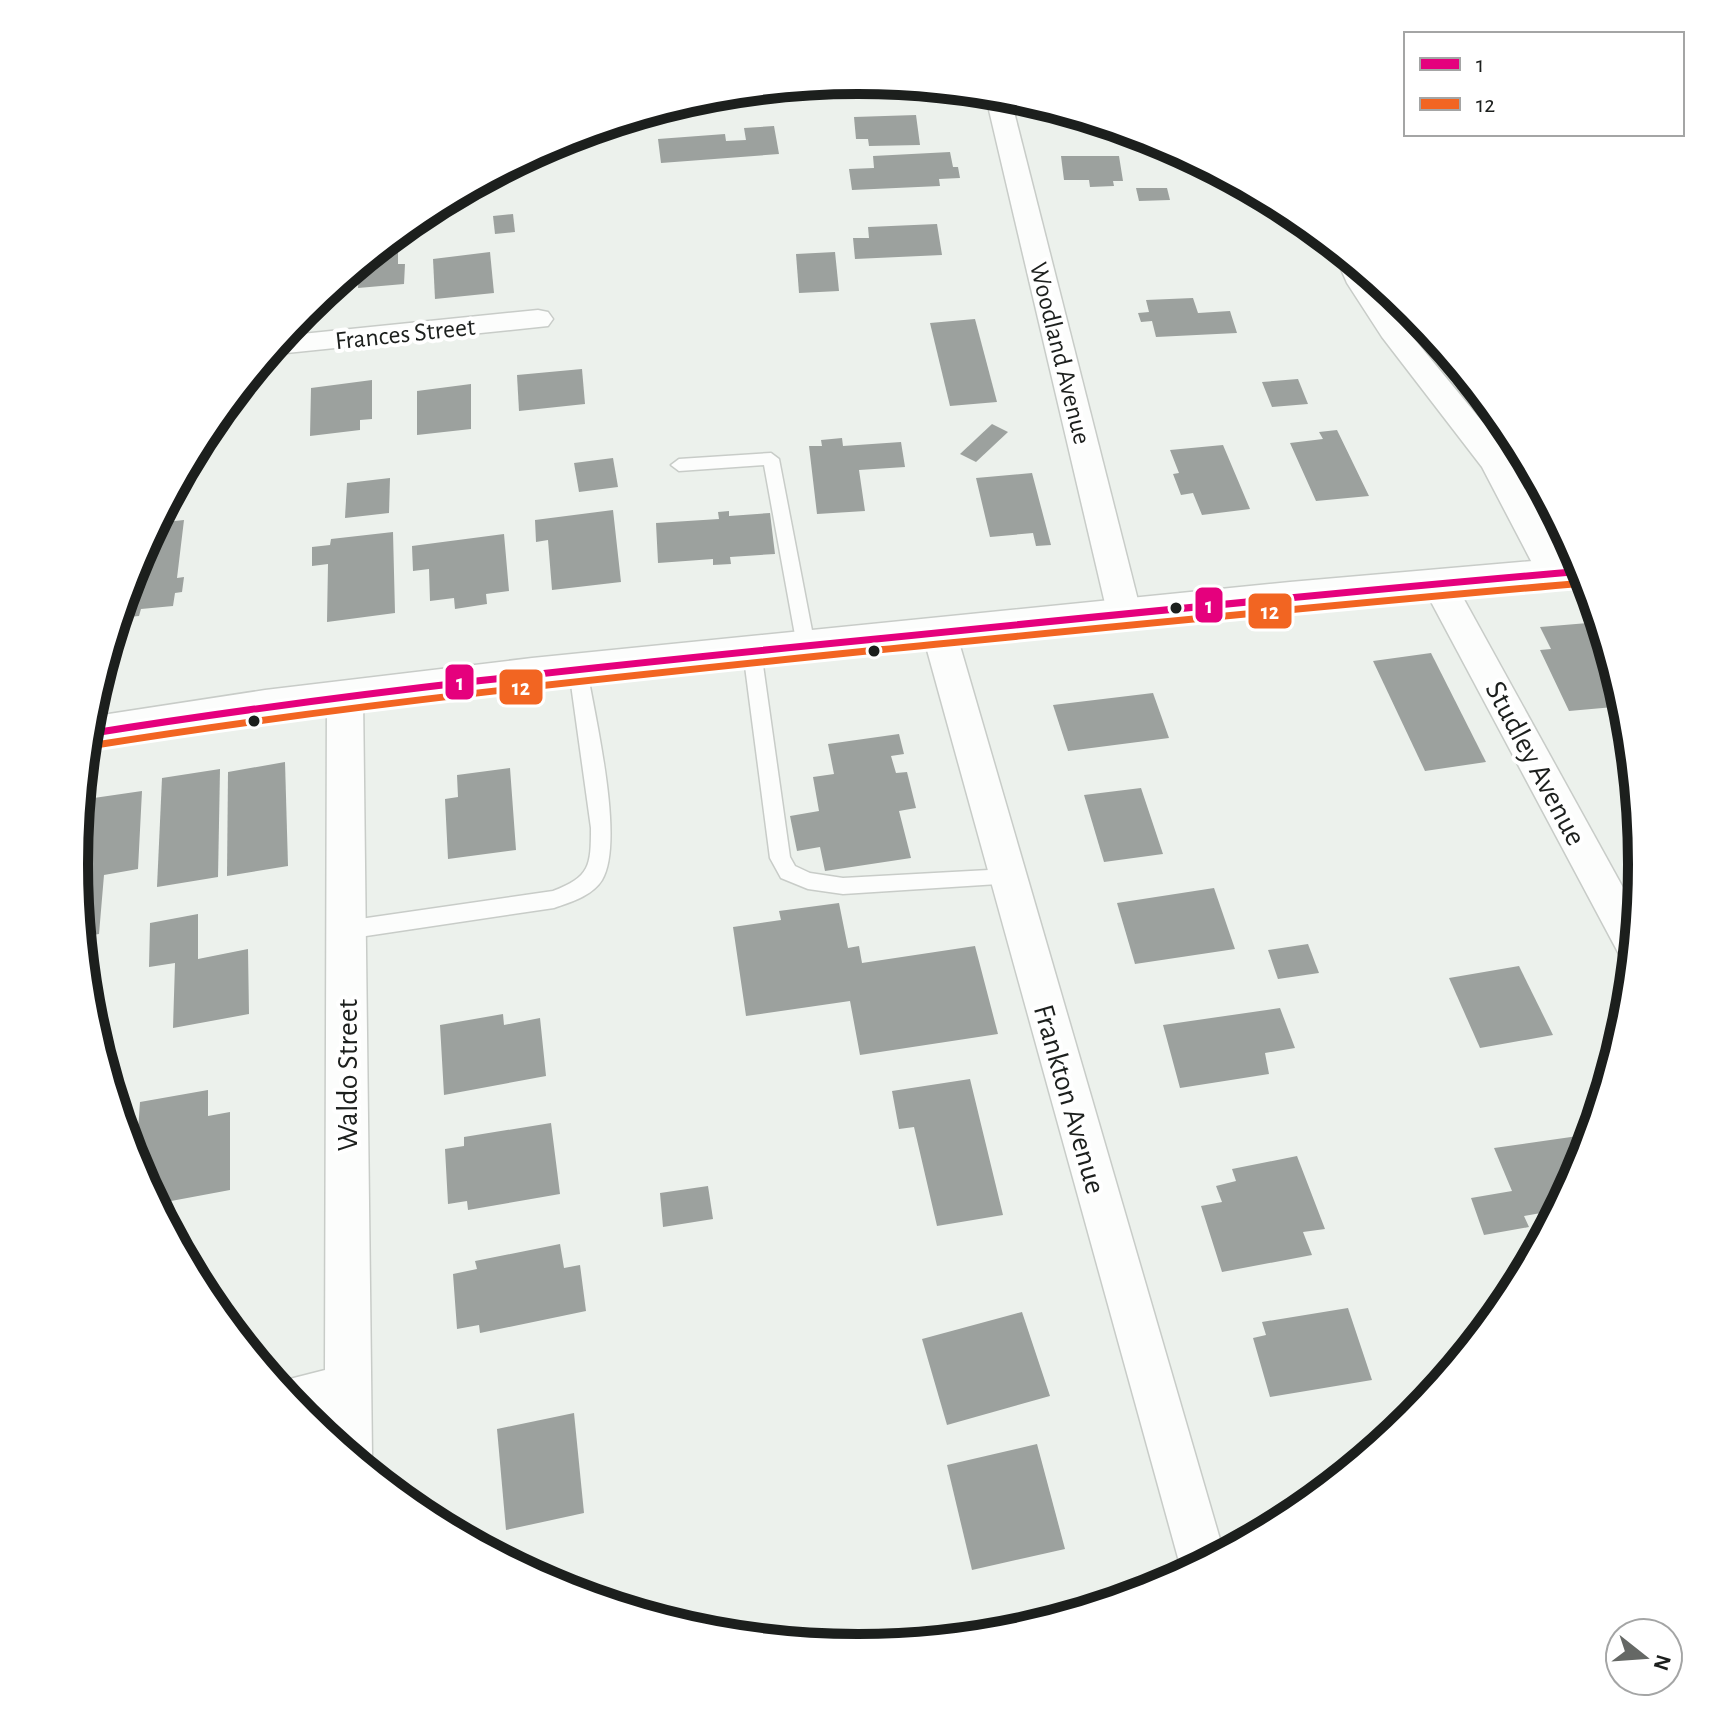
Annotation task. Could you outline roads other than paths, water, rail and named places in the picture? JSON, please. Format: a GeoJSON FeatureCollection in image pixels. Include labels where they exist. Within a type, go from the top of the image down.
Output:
{"type":"FeatureCollection","features":[{"type":"Feature","properties":{"kind":"main road"},"geometry":{"type":"LineString","coordinates":[[100,732],[345,695],[1124,612],[1569,572]]}},
{"type":"Feature","properties":{"kind":"street","name":"Woodland Avenue"},"geometry":{"type":"LineString","coordinates":[[1000,108],[1124,612]]}},
{"type":"Feature","properties":{"kind":"street"},"geometry":{"type":"LineString","coordinates":[[1365,286],[1381,313],[1483,444],[1569,572]]}},
{"type":"Feature","properties":{"kind":"street","name":"Frances Street"},"geometry":{"type":"LineString","coordinates":[[290,345],[538,319]]}},
{"type":"Feature","properties":{"kind":"street","name":"Studley Avenue"},"geometry":{"type":"LineString","coordinates":[[1438,583],[1625,927]]}},
{"type":"Feature","properties":{"kind":"street","name":"Frankton Avenue"},"geometry":{"type":"LineString","coordinates":[[939,632],[1200,1554]]}},
{"type":"Feature","properties":{"kind":"street","name":"Waldo Street"},"geometry":{"type":"LineString","coordinates":[[345,695],[348,1441]]}},
{"type":"Feature","properties":{"kind":"street"},"geometry":{"type":"LineString","coordinates":[[303,1397],[348,1389]]}},
{"type":"Feature","properties":{"kind":"lane"},"geometry":{"type":"LineString","coordinates":[[679,465],[771,459],[806,646]]}},
{"type":"Feature","properties":{"kind":"lane"},"geometry":{"type":"LineString","coordinates":[[752,651],[780,858],[788,872],[808,881],[843,886],[1007,877]]}},
{"type":"Feature","properties":{"kind":"lane"},"geometry":{"type":"LineString","coordinates":[[346,930],[554,899],[586,886],[598,868],[600,827],[578,670]]}}]}
